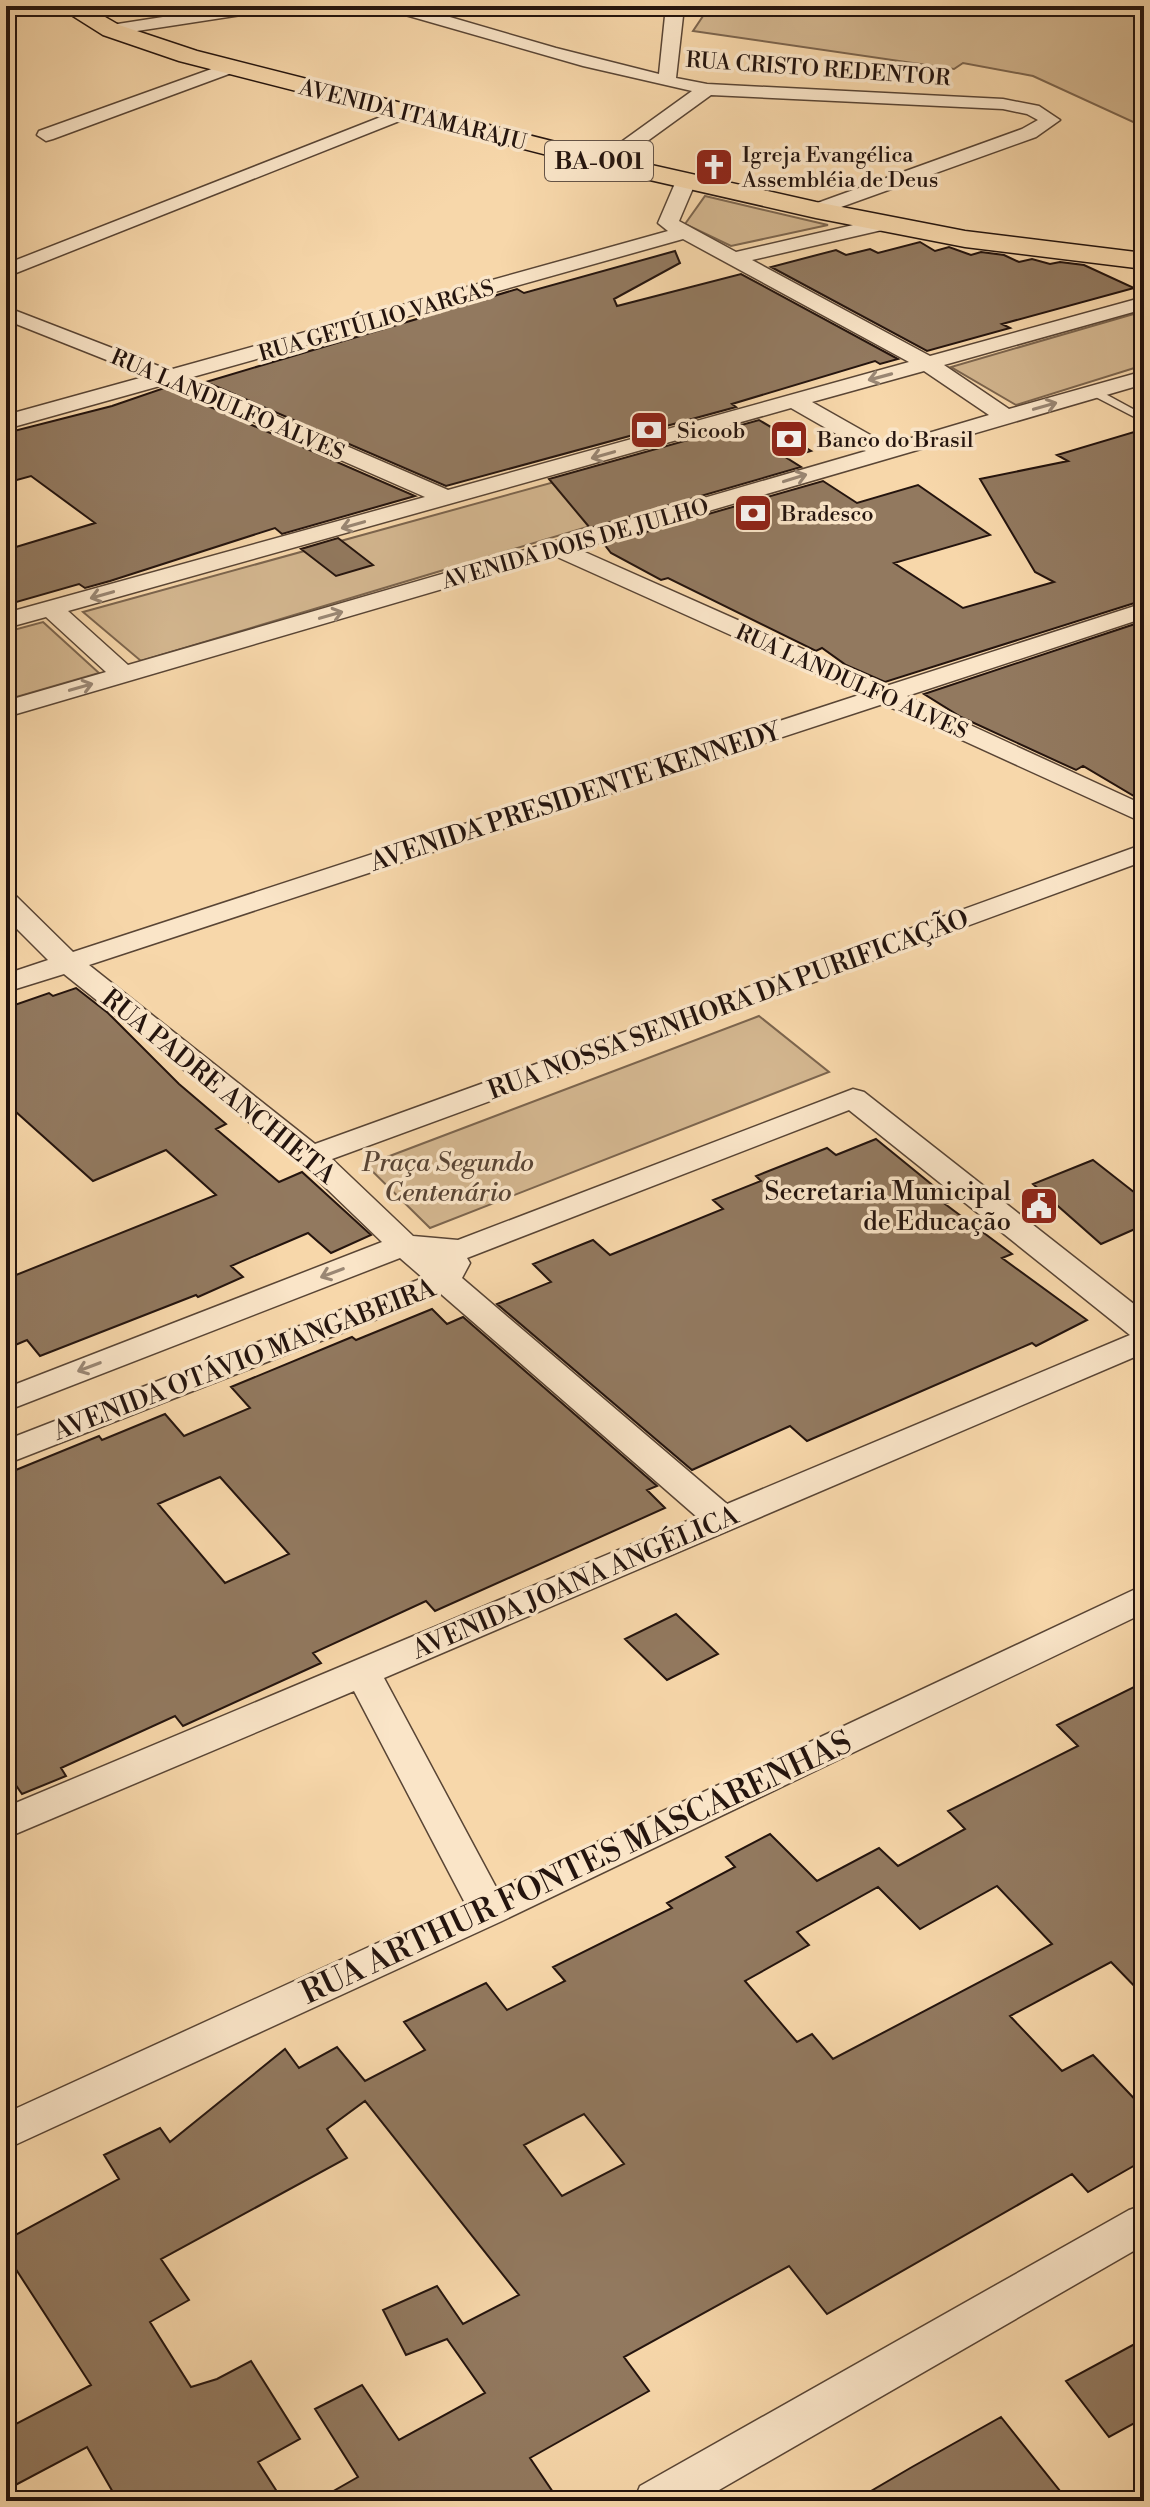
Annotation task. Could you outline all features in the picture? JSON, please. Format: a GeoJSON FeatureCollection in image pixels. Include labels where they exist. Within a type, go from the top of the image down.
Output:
{"type":"FeatureCollection","features":[{"type":"Feature","properties":{"kind":"main road","name":"AVENIDA ITAMARAJU"},"geometry":{"type":"LineString","coordinates":[[69,6],[111,30],[231,67],[406,112],[598,152],[686,181],[965,239],[1142,262]]}},
{"type":"Feature","properties":{"kind":"street"},"geometry":{"type":"LineString","coordinates":[[111,30],[267,6]]}},
{"type":"Feature","properties":{"kind":"street","name":"RUA CRISTO REDENTOR"},"geometry":{"type":"LineString","coordinates":[[394,6],[553,53],[673,83],[707,89],[1003,104],[1042,114],[1051,122],[1029,133],[816,210]]}},
{"type":"Feature","properties":{"kind":"street"},"geometry":{"type":"LineString","coordinates":[[654,102],[673,83],[674,16]]}},
{"type":"Feature","properties":{"kind":"street"},"geometry":{"type":"LineString","coordinates":[[46,135],[231,67]]}},
{"type":"Feature","properties":{"kind":"street"},"geometry":{"type":"LineString","coordinates":[[598,152],[707,89]]}},
{"type":"Feature","properties":{"kind":"street"},"geometry":{"type":"LineString","coordinates":[[6,271],[406,112]]}},
{"type":"Feature","properties":{"kind":"street"},"geometry":{"type":"LineString","coordinates":[[686,181],[668,223],[928,364],[1006,417]]}},
{"type":"Feature","properties":{"kind":"street"},"geometry":{"type":"LineString","coordinates":[[736,258],[888,223]]}},
{"type":"Feature","properties":{"kind":"street","name":"RUA GETÚLIO VARGAS"},"geometry":{"type":"LineString","coordinates":[[6,422],[684,233]]}},
{"type":"Feature","properties":{"kind":"street"},"geometry":{"type":"LineString","coordinates":[[6,621],[1144,303]]}},
{"type":"Feature","properties":{"kind":"street","name":"RUA LANDULFO ALVES"},"geometry":{"type":"LineString","coordinates":[[6,313],[171,378],[449,499]]}},
{"type":"Feature","properties":{"kind":"street","name":"AVENIDA DOIS DE JULHO"},"geometry":{"type":"LineString","coordinates":[[6,709],[1144,377]]}},
{"type":"Feature","properties":{"kind":"street"},"geometry":{"type":"LineString","coordinates":[[794,401],[884,452]]}},
{"type":"Feature","properties":{"kind":"street","name":"RUA LANDULFO ALVES"},"geometry":{"type":"LineString","coordinates":[[558,549],[1144,815]]}},
{"type":"Feature","properties":{"kind":"street"},"geometry":{"type":"LineString","coordinates":[[51,609],[124,675]]}},
{"type":"Feature","properties":{"kind":"street","name":"AVENIDA PRESIDENTE KENNEDY"},"geometry":{"type":"LineString","coordinates":[[6,983],[1144,610]]}},
{"type":"Feature","properties":{"kind":"street","name":"RUA NOSSA SENHORA DA PURIFICAÇÃO"},"geometry":{"type":"LineString","coordinates":[[311,1156],[1144,852]]}},
{"type":"Feature","properties":{"kind":"street","name":"RUA PADRE ANCHIETA"},"geometry":{"type":"LineString","coordinates":[[6,902],[68,963],[311,1156],[404,1245],[723,1520]]}},
{"type":"Feature","properties":{"kind":"street"},"geometry":{"type":"LineString","coordinates":[[461,1250],[853,1098],[1144,1329]]}},
{"type":"Feature","properties":{"kind":"street","name":"AVENIDA OTÁVIO MANGABEIRA"},"geometry":{"type":"LineString","coordinates":[[6,1400],[404,1245],[461,1250],[445,1281],[6,1453]]}},
{"type":"Feature","properties":{"kind":"street","name":"AVENIDA JOANA ANGÉLICA"},"geometry":{"type":"LineString","coordinates":[[6,1823],[1144,1341]]}},
{"type":"Feature","properties":{"kind":"street","name":"RUA ARTHUR FONTES MASCARENHAS"},"geometry":{"type":"LineString","coordinates":[[6,2132],[488,1910],[1144,1598]]}},
{"type":"Feature","properties":{"kind":"street"},"geometry":{"type":"LineString","coordinates":[[363,1672],[488,1910]]}},
{"type":"Feature","properties":{"kind":"street"},"geometry":{"type":"LineString","coordinates":[[657,2501],[1144,2223]]}},
{"type":"Feature","properties":{"kind":"lane"},"geometry":{"type":"LineString","coordinates":[[1094,392],[1144,419]]}},
{"type":"Feature","properties":{"kind":"green space"},"geometry":{"type":"Polygon","coordinates":[[[635,6],[1144,6],[1144,127],[1033,76],[963,63],[954,69],[693,31],[703,16],[635,6]]]}},
{"type":"Feature","properties":{"kind":"green space"},"geometry":{"type":"Polygon","coordinates":[[[705,196],[828,225],[731,246],[685,224],[705,196]]]}},
{"type":"Feature","properties":{"kind":"green space"},"geometry":{"type":"Polygon","coordinates":[[[1144,311],[1144,365],[1016,405],[951,367],[1144,311]]]}},
{"type":"Feature","properties":{"kind":"green space"},"geometry":{"type":"Polygon","coordinates":[[[627,462],[687,497],[141,661],[83,612],[627,462]]]}},
{"type":"Feature","properties":{"kind":"green space"},"geometry":{"type":"Polygon","coordinates":[[[43,622],[99,673],[6,700],[6,632],[43,622]]]}},
{"type":"Feature","properties":{"kind":"green space","name":"Praça Segundo Centenário"},"geometry":{"type":"Polygon","coordinates":[[[759,1016],[829,1072],[430,1228],[366,1165],[759,1016]]]}},
{"type":"Feature","properties":{"kind":"building"},"geometry":{"type":"Polygon","coordinates":[[[920,242],[935,251],[949,247],[971,255],[981,252],[1004,255],[1019,262],[1032,259],[1050,264],[1084,265],[1134,288],[1002,324],[1010,328],[927,351],[771,267],[836,250],[846,255],[870,249],[878,253],[920,242]]]}},
{"type":"Feature","properties":{"kind":"building"},"geometry":{"type":"Polygon","coordinates":[[[675,251],[680,263],[614,299],[617,306],[741,274],[898,359],[880,364],[875,361],[732,404],[736,407],[446,486],[206,382],[517,289],[524,293],[675,251]]]}},
{"type":"Feature","properties":{"kind":"building"},"geometry":{"type":"Polygon","coordinates":[[[167,387],[415,496],[282,534],[275,528],[110,581],[85,588],[79,584],[6,605],[6,550],[95,523],[31,476],[6,483],[6,433],[112,406],[167,387]]]}},
{"type":"Feature","properties":{"kind":"building"},"geometry":{"type":"Polygon","coordinates":[[[759,420],[811,451],[787,458],[801,467],[590,528],[549,479],[759,420]]]}},
{"type":"Feature","properties":{"kind":"building"},"geometry":{"type":"Polygon","coordinates":[[[1144,429],[1144,600],[885,682],[846,665],[822,648],[816,651],[668,578],[661,580],[611,553],[604,544],[823,481],[857,503],[918,485],[990,535],[894,563],[963,608],[1054,582],[1035,572],[980,479],[1068,461],[1057,455],[1144,429]]]}},
{"type":"Feature","properties":{"kind":"building"},"geometry":{"type":"Polygon","coordinates":[[[338,538],[373,565],[336,576],[301,549],[338,538]]]}},
{"type":"Feature","properties":{"kind":"building"},"geometry":{"type":"Polygon","coordinates":[[[1144,621],[1144,802],[1083,766],[1076,770],[961,717],[924,694],[1144,621]]]}},
{"type":"Feature","properties":{"kind":"building"},"geometry":{"type":"Polygon","coordinates":[[[76,988],[108,1013],[179,1084],[226,1124],[216,1129],[279,1182],[302,1172],[371,1235],[331,1253],[308,1233],[231,1266],[243,1277],[198,1297],[196,1295],[40,1356],[27,1340],[6,1349],[6,1279],[216,1195],[166,1150],[93,1181],[6,1103],[6,1008],[49,993],[53,996],[76,988]]]}},
{"type":"Feature","properties":{"kind":"building"},"geometry":{"type":"Polygon","coordinates":[[[876,1139],[952,1201],[945,1204],[1012,1254],[1002,1258],[1087,1320],[1036,1346],[1032,1343],[807,1441],[790,1426],[692,1470],[497,1304],[551,1282],[533,1264],[593,1240],[610,1255],[723,1209],[713,1200],[761,1181],[756,1176],[827,1148],[836,1155],[876,1139]]]}},
{"type":"Feature","properties":{"kind":"building"},"geometry":{"type":"Polygon","coordinates":[[[1093,1160],[1144,1200],[1144,1225],[1101,1244],[1033,1184],[1093,1160]]]}},
{"type":"Feature","properties":{"kind":"building"},"geometry":{"type":"Polygon","coordinates":[[[432,1309],[447,1324],[463,1317],[657,1486],[647,1490],[665,1508],[435,1611],[426,1601],[313,1653],[321,1663],[183,1726],[175,1716],[61,1768],[66,1776],[22,1794],[6,1771],[6,1474],[99,1436],[102,1440],[165,1414],[184,1436],[250,1408],[231,1387],[352,1337],[356,1340],[432,1309]],[[220,1477],[158,1504],[225,1583],[289,1554],[220,1477]]]}},
{"type":"Feature","properties":{"kind":"building"},"geometry":{"type":"Polygon","coordinates":[[[676,1614],[718,1654],[667,1680],[625,1639],[676,1614]]]}},
{"type":"Feature","properties":{"kind":"building"},"geometry":{"type":"Polygon","coordinates":[[[1144,1682],[1144,1996],[1111,1962],[1010,2016],[1062,2071],[1093,2055],[1144,2109],[1144,2160],[1088,2192],[1072,2174],[827,2314],[789,2266],[624,2357],[649,2391],[530,2458],[559,2501],[316,2501],[358,2477],[315,2409],[362,2385],[399,2440],[485,2393],[447,2339],[406,2355],[383,2310],[437,2286],[463,2324],[519,2295],[365,2101],[327,2129],[347,2158],[161,2259],[189,2300],[150,2322],[191,2387],[217,2379],[251,2361],[300,2439],[258,2462],[283,2501],[118,2501],[87,2447],[6,2490],[6,2429],[91,2385],[6,2254],[6,2240],[119,2179],[104,2155],[160,2128],[170,2142],[285,2049],[299,2068],[337,2047],[365,2081],[425,2050],[404,2022],[486,1983],[507,2010],[565,1981],[553,1967],[672,1908],[667,1903],[735,1867],[726,1857],[770,1834],[817,1881],[879,1848],[898,1866],[965,1829],[948,1811],[1078,1746],[1057,1725],[1144,1682]],[[997,1886],[920,1929],[878,1887],[797,1932],[809,1945],[745,1981],[797,2042],[812,2034],[833,2059],[1052,1944],[997,1886]],[[584,2114],[524,2145],[562,2196],[624,2164],[584,2114]]]}},
{"type":"Feature","properties":{"kind":"building"},"geometry":{"type":"Polygon","coordinates":[[[1144,2339],[1144,2418],[1109,2437],[1066,2381],[1144,2339]]]}},
{"type":"Feature","properties":{"kind":"building"},"geometry":{"type":"Polygon","coordinates":[[[1001,2417],[1068,2501],[854,2501],[912,2467],[1001,2417]]]}},
{"type":"Feature","properties":{"kind":"place","name":"Igreja Evangélica Assembléia de Deus"},"geometry":{"type":"Point","coordinates":[714,167]}},
{"type":"Feature","properties":{"kind":"place","name":"Sicoob"},"geometry":{"type":"Point","coordinates":[649,430]}},
{"type":"Feature","properties":{"kind":"place","name":"Banco do Brasil"},"geometry":{"type":"Point","coordinates":[789,439]}},
{"type":"Feature","properties":{"kind":"place","name":"Bradesco"},"geometry":{"type":"Point","coordinates":[753,513]}},
{"type":"Feature","properties":{"kind":"place","name":"Secretaria Municipal de Educação"},"geometry":{"type":"Point","coordinates":[1039,1206]}}]}
